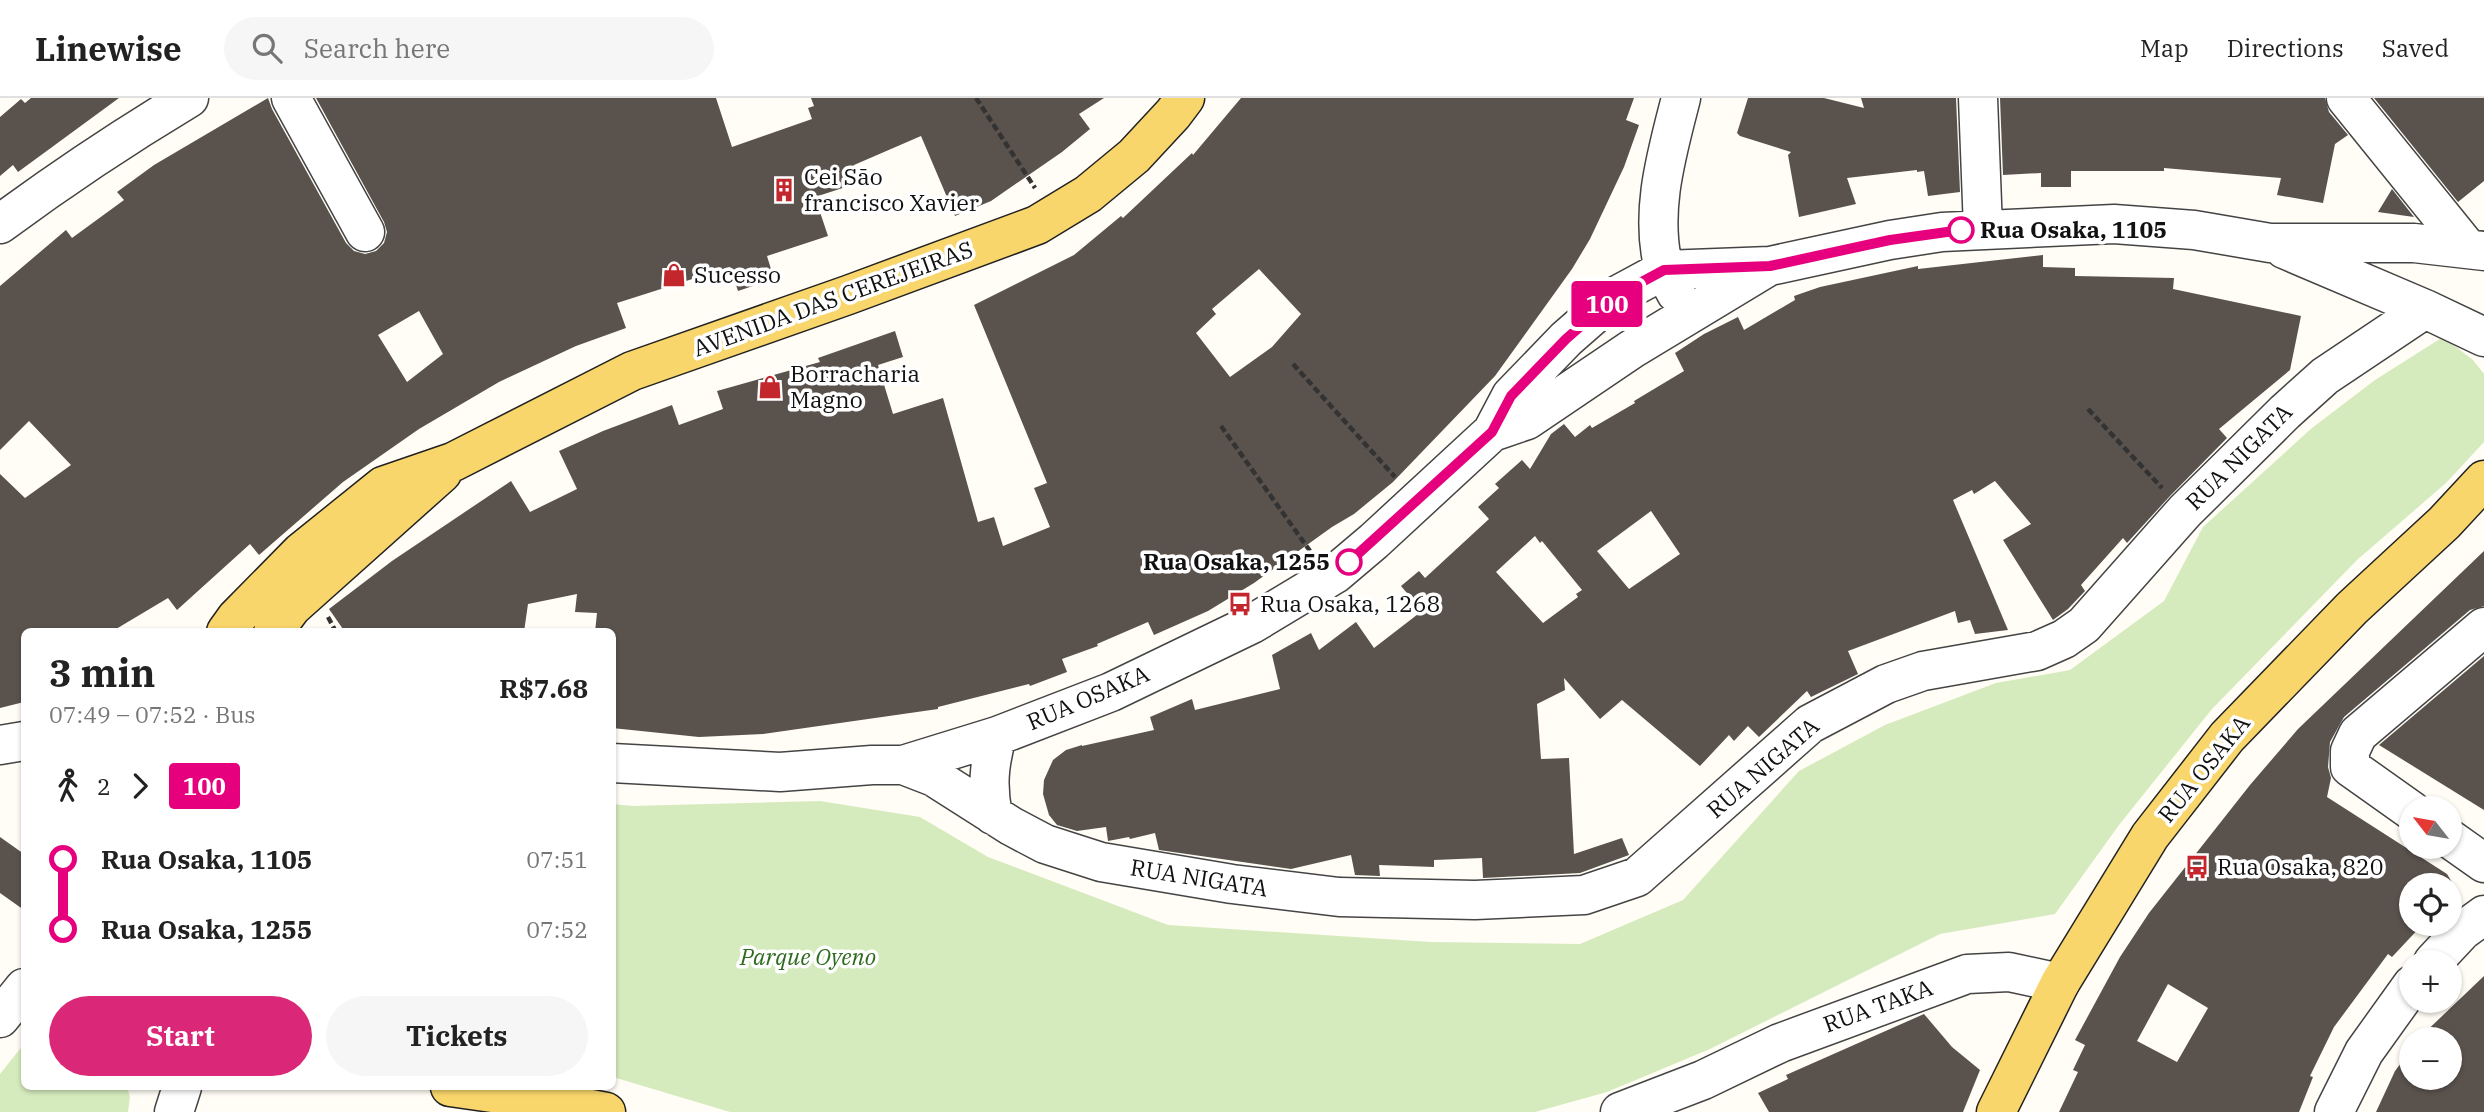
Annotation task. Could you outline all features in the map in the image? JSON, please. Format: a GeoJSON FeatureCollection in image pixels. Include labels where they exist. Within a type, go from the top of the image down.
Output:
{"type":"FeatureCollection","features":[{"type":"Feature","properties":{"kind":"main road","name":"AVENIDA DAS CEREJEIRAS"},"geometry":{"type":"LineString","coordinates":[[229,628],[301,552],[383,486],[453,463],[632,371],[1037,225],[1088,194],[1134,156],[1185,98]]}},
{"type":"Feature","properties":{"kind":"main road","name":"AVENIDA DAS CEREJEIRAS"},"geometry":{"type":"LineString","coordinates":[[276,628],[292,607],[453,463]]}},
{"type":"Feature","properties":{"kind":"main road","name":"RUA OSAKA"},"geometry":{"type":"LineString","coordinates":[[1996,1112],[2060,983],[2150,836],[2227,737],[2352,608],[2444,523],[2484,480]]}},
{"type":"Feature","properties":{"kind":"main road"},"geometry":{"type":"LineString","coordinates":[[471,1090],[606,1112]]}},
{"type":"Feature","properties":{"kind":"street"},"geometry":{"type":"LineString","coordinates":[[0,224],[44,191],[189,98]]}},
{"type":"Feature","properties":{"kind":"street"},"geometry":{"type":"LineString","coordinates":[[291,98],[365,232]]}},
{"type":"Feature","properties":{"kind":"street"},"geometry":{"type":"LineString","coordinates":[[1681,98],[1662,173],[1658,225],[1664,270],[1687,314]]}},
{"type":"Feature","properties":{"kind":"street"},"geometry":{"type":"LineString","coordinates":[[1978,98],[1983,229]]}},
{"type":"Feature","properties":{"kind":"street"},"geometry":{"type":"LineString","coordinates":[[2346,98],[2476,250]]}},
{"type":"Feature","properties":{"kind":"street","name":"RUA OSAKA"},"geometry":{"type":"LineString","coordinates":[[616,762],[780,772],[903,765],[997,736],[1111,692],[1252,624],[1329,578],[1374,541],[1492,432],[1511,396],[1566,339],[1614,297],[1664,270],[1770,266],[1890,240],[1983,229],[2115,224],[2194,230],[2270,243],[2414,243],[2476,250]]}},
{"type":"Feature","properties":{"kind":"street","name":"RUA OSAKA"},"geometry":{"type":"LineString","coordinates":[[2270,243],[2484,337]]}},
{"type":"Feature","properties":{"kind":"street","name":"RUA OSAKA"},"geometry":{"type":"LineString","coordinates":[[1492,432],[1527,420],[1687,314],[1770,266]]}},
{"type":"Feature","properties":{"kind":"street","name":"RUA NIGATA"},"geometry":{"type":"LineString","coordinates":[[903,765],[934,777],[1045,844],[1101,862],[1232,884],[1339,897],[1475,900],[1584,895],[1637,877],[1810,724],[1843,705],[1886,684],[1923,671],[2037,651],[2064,639],[2092,618],[2185,511],[2285,411],[2325,376],[2425,309]]}},
{"type":"Feature","properties":{"kind":"street"},"geometry":{"type":"LineString","coordinates":[[2399,802],[2350,767],[2350,751],[2358,734],[2484,627]]}},
{"type":"Feature","properties":{"kind":"street"},"geometry":{"type":"LineString","coordinates":[[993,815],[988,792],[990,760],[997,736]]}},
{"type":"Feature","properties":{"kind":"street"},"geometry":{"type":"LineString","coordinates":[[0,745],[21,742]]}},
{"type":"Feature","properties":{"kind":"street"},"geometry":{"type":"LineString","coordinates":[[2462,847],[2484,863]]}},
{"type":"Feature","properties":{"kind":"street"},"geometry":{"type":"LineString","coordinates":[[2444,950],[2462,931],[2484,915]]}},
{"type":"Feature","properties":{"kind":"street","name":"RUA TAKA"},"geometry":{"type":"LineString","coordinates":[[1620,1112],[1704,1096],[1793,1038],[1967,974],[2009,972],[2060,983]]}},
{"type":"Feature","properties":{"kind":"street"},"geometry":{"type":"LineString","coordinates":[[0,1018],[21,992]]}},
{"type":"Feature","properties":{"kind":"street"},"geometry":{"type":"LineString","coordinates":[[2334,1112],[2364,1052],[2399,1003]]}},
{"type":"Feature","properties":{"kind":"street"},"geometry":{"type":"LineString","coordinates":[[174,1112],[181,1090]]}},
{"type":"Feature","properties":{"kind":"path"},"geometry":{"type":"LineString","coordinates":[[976,98],[1053,215]]}},
{"type":"Feature","properties":{"kind":"path"},"geometry":{"type":"LineString","coordinates":[[1293,364],[1417,501]]}},
{"type":"Feature","properties":{"kind":"path"},"geometry":{"type":"LineString","coordinates":[[2088,409],[2185,511]]}},
{"type":"Feature","properties":{"kind":"path"},"geometry":{"type":"LineString","coordinates":[[1221,426],[1329,578]]}},
{"type":"Feature","properties":{"kind":"path"},"geometry":{"type":"LineString","coordinates":[[329,619],[334,628]]}},
{"type":"Feature","properties":{"kind":"green space","name":"Parque Oyeno"},"geometry":{"type":"Polygon","coordinates":[[[2443,337],[2473,360],[2484,374],[2484,442],[2446,483],[2357,560],[2212,709],[2119,825],[2055,914],[1940,934],[1710,1049],[1607,1092],[1535,1112],[730,1112],[616,1078],[616,804],[820,801],[920,817],[988,857],[1168,925],[1431,942],[1580,944],[1683,900],[1799,771],[1885,725],[1996,683],[2070,670],[2164,601],[2203,527],[2312,428],[2375,380],[2443,337]]]}},
{"type":"Feature","properties":{"kind":"green space"},"geometry":{"type":"Polygon","coordinates":[[[21,1048],[21,1090],[128,1090],[128,1112],[0,1112],[0,1074],[21,1048]]]}},
{"type":"Feature","properties":{"kind":"building"},"geometry":{"type":"Polygon","coordinates":[[[31,98],[119,98],[18,172],[13,165],[0,176],[0,117],[21,99],[25,103],[31,98]]]}},
{"type":"Feature","properties":{"kind":"building"},"geometry":{"type":"Polygon","coordinates":[[[268,98],[346,243],[354,251],[365,254],[376,251],[384,243],[387,232],[384,222],[316,98],[716,98],[732,147],[812,119],[808,108],[814,106],[811,98],[1104,98],[1079,114],[1090,129],[1062,152],[991,201],[955,216],[921,136],[854,165],[861,182],[815,197],[828,236],[767,256],[774,279],[738,291],[730,267],[617,303],[626,328],[576,346],[499,382],[419,429],[343,482],[259,555],[250,544],[177,610],[168,598],[118,628],[21,628],[21,703],[0,708],[0,474],[25,498],[71,465],[29,421],[0,450],[0,286],[66,230],[72,238],[124,200],[117,192],[154,165],[268,98]],[[419,311],[378,335],[407,382],[443,354],[419,311]]]}},
{"type":"Feature","properties":{"kind":"building"},"geometry":{"type":"Polygon","coordinates":[[[1241,98],[1634,98],[1626,120],[1639,125],[1624,167],[1590,239],[1572,269],[1495,376],[1393,482],[1354,514],[1254,583],[1208,611],[1154,635],[1148,622],[1097,644],[1098,646],[1062,659],[1067,672],[1030,686],[1029,684],[938,709],[763,734],[699,737],[616,728],[616,628],[595,628],[597,613],[575,612],[577,594],[528,604],[525,628],[342,628],[329,609],[392,561],[511,481],[530,512],[577,489],[559,451],[672,405],[679,425],[723,409],[717,391],[820,362],[818,358],[895,331],[903,357],[878,365],[893,414],[943,398],[978,522],[994,517],[1003,546],[1050,527],[1034,488],[1047,483],[974,305],[1074,255],[1121,216],[1123,218],[1192,153],[1193,155],[1241,98]],[[1259,269],[1212,309],[1216,314],[1196,333],[1230,377],[1272,347],[1301,314],[1259,269]]]}},
{"type":"Feature","properties":{"kind":"building"},"geometry":{"type":"Polygon","coordinates":[[[1748,98],[1824,98],[1864,108],[1861,98],[1956,98],[1960,192],[1928,196],[1924,171],[1917,170],[1847,178],[1856,204],[1799,217],[1788,155],[1791,152],[1737,133],[1748,98]]]}},
{"type":"Feature","properties":{"kind":"building"},"geometry":{"type":"Polygon","coordinates":[[[2000,98],[2325,98],[2329,112],[2348,135],[2335,144],[2323,203],[2277,195],[2281,178],[2164,168],[2164,171],[2071,171],[2071,187],[2041,187],[2041,173],[2003,175],[2000,98]]]}},
{"type":"Feature","properties":{"kind":"building"},"geometry":{"type":"Polygon","coordinates":[[[2374,98],[2484,98],[2484,181],[2458,202],[2374,98]]]}},
{"type":"Feature","properties":{"kind":"building"},"geometry":{"type":"Polygon","coordinates":[[[2392,189],[2414,217],[2378,212],[2392,189]]]}},
{"type":"Feature","properties":{"kind":"building"},"geometry":{"type":"Polygon","coordinates":[[[2043,255],[2043,267],[2075,268],[2075,276],[2174,278],[2173,289],[2301,316],[2290,370],[2219,429],[2227,438],[2127,543],[2123,538],[2081,585],[2085,591],[2053,620],[2003,540],[2031,524],[1995,481],[1974,494],[1972,490],[1953,500],[2008,630],[1975,634],[1970,620],[1958,623],[1955,611],[1848,651],[1858,674],[1811,697],[1807,691],[1759,737],[1748,726],[1734,741],[1729,735],[1700,766],[1622,700],[1600,719],[1564,678],[1565,690],[1537,704],[1541,759],[1569,758],[1574,854],[1622,838],[1629,855],[1580,873],[1483,878],[1482,858],[1434,860],[1434,867],[1379,865],[1380,876],[1355,875],[1351,855],[1291,869],[1159,850],[1155,833],[1108,841],[1106,827],[1077,831],[1057,825],[1049,815],[1043,794],[1044,780],[1053,760],[1066,750],[1154,730],[1150,717],[1192,699],[1195,710],[1280,689],[1272,655],[1311,633],[1319,650],[1356,622],[1374,648],[1422,611],[1401,586],[1419,571],[1425,578],[1489,519],[1478,507],[1499,488],[1495,484],[1522,460],[1530,469],[1551,434],[1564,424],[1575,437],[1590,425],[1592,428],[1684,371],[1675,353],[1704,334],[1738,317],[1744,330],[1795,300],[1794,296],[1820,287],[1918,266],[1918,269],[2043,255]],[[1651,511],[1597,551],[1629,589],[1680,554],[1651,511]],[[1535,536],[1496,572],[1543,623],[1578,597],[1576,594],[1582,590],[1535,536]]]}},
{"type":"Feature","properties":{"kind":"building"},"geometry":{"type":"Polygon","coordinates":[[[2484,551],[2484,606],[2470,610],[2344,717],[2330,742],[2328,767],[2331,778],[2327,797],[2399,843],[2399,859],[2424,859],[2445,873],[2399,873],[2399,936],[2412,936],[2392,957],[2388,954],[2334,1027],[2310,1076],[2313,1077],[2299,1112],[2059,1112],[2078,1072],[2073,1070],[2085,1045],[2075,1040],[2120,957],[2149,913],[2298,729],[2484,551]],[[2168,984],[2137,1041],[2177,1062],[2208,1008],[2168,984]]]}},
{"type":"Feature","properties":{"kind":"building"},"geometry":{"type":"Polygon","coordinates":[[[2484,656],[2484,810],[2379,745],[2484,656]]]}},
{"type":"Feature","properties":{"kind":"building"},"geometry":{"type":"Polygon","coordinates":[[[0,837],[21,852],[21,908],[0,893],[0,837]]]}},
{"type":"Feature","properties":{"kind":"building"},"geometry":{"type":"Polygon","coordinates":[[[2484,976],[2484,1112],[2376,1112],[2399,1066],[2399,1090],[2462,1090],[2462,1027],[2431,1027],[2445,1013],[2462,1013],[2462,997],[2484,976]]]}},
{"type":"Feature","properties":{"kind":"building"},"geometry":{"type":"Polygon","coordinates":[[[1924,1014],[1952,1047],[1980,1070],[1963,1112],[1769,1112],[1758,1093],[1788,1079],[1786,1075],[1924,1014]]]}},
{"type":"Feature","properties":{"kind":"bus line","name":"100"},"geometry":{"type":"LineString","coordinates":[[1349,562],[1492,432],[1511,396],[1566,339],[1614,297],[1664,270],[1770,266],[1890,240],[1961,230]]}},
{"type":"Feature","properties":{"kind":"place","name":"Cei São francisco Xavier"},"geometry":{"type":"Point","coordinates":[784,190]}},
{"type":"Feature","properties":{"kind":"place","name":"Rua Osaka, 1105"},"geometry":{"type":"Point","coordinates":[1961,230]}},
{"type":"Feature","properties":{"kind":"place","name":"Sucesso"},"geometry":{"type":"Point","coordinates":[674,275]}},
{"type":"Feature","properties":{"kind":"place","name":"Borracharia Magno"},"geometry":{"type":"Point","coordinates":[770,387]}},
{"type":"Feature","properties":{"kind":"place","name":"Rua Osaka, 1255"},"geometry":{"type":"Point","coordinates":[1349,562]}},
{"type":"Feature","properties":{"kind":"place","name":"Rua Osaka, 1268"},"geometry":{"type":"Point","coordinates":[1240,604]}},
{"type":"Feature","properties":{"kind":"place","name":"Rua Osaka, 820"},"geometry":{"type":"Point","coordinates":[2197,867]}}]}
